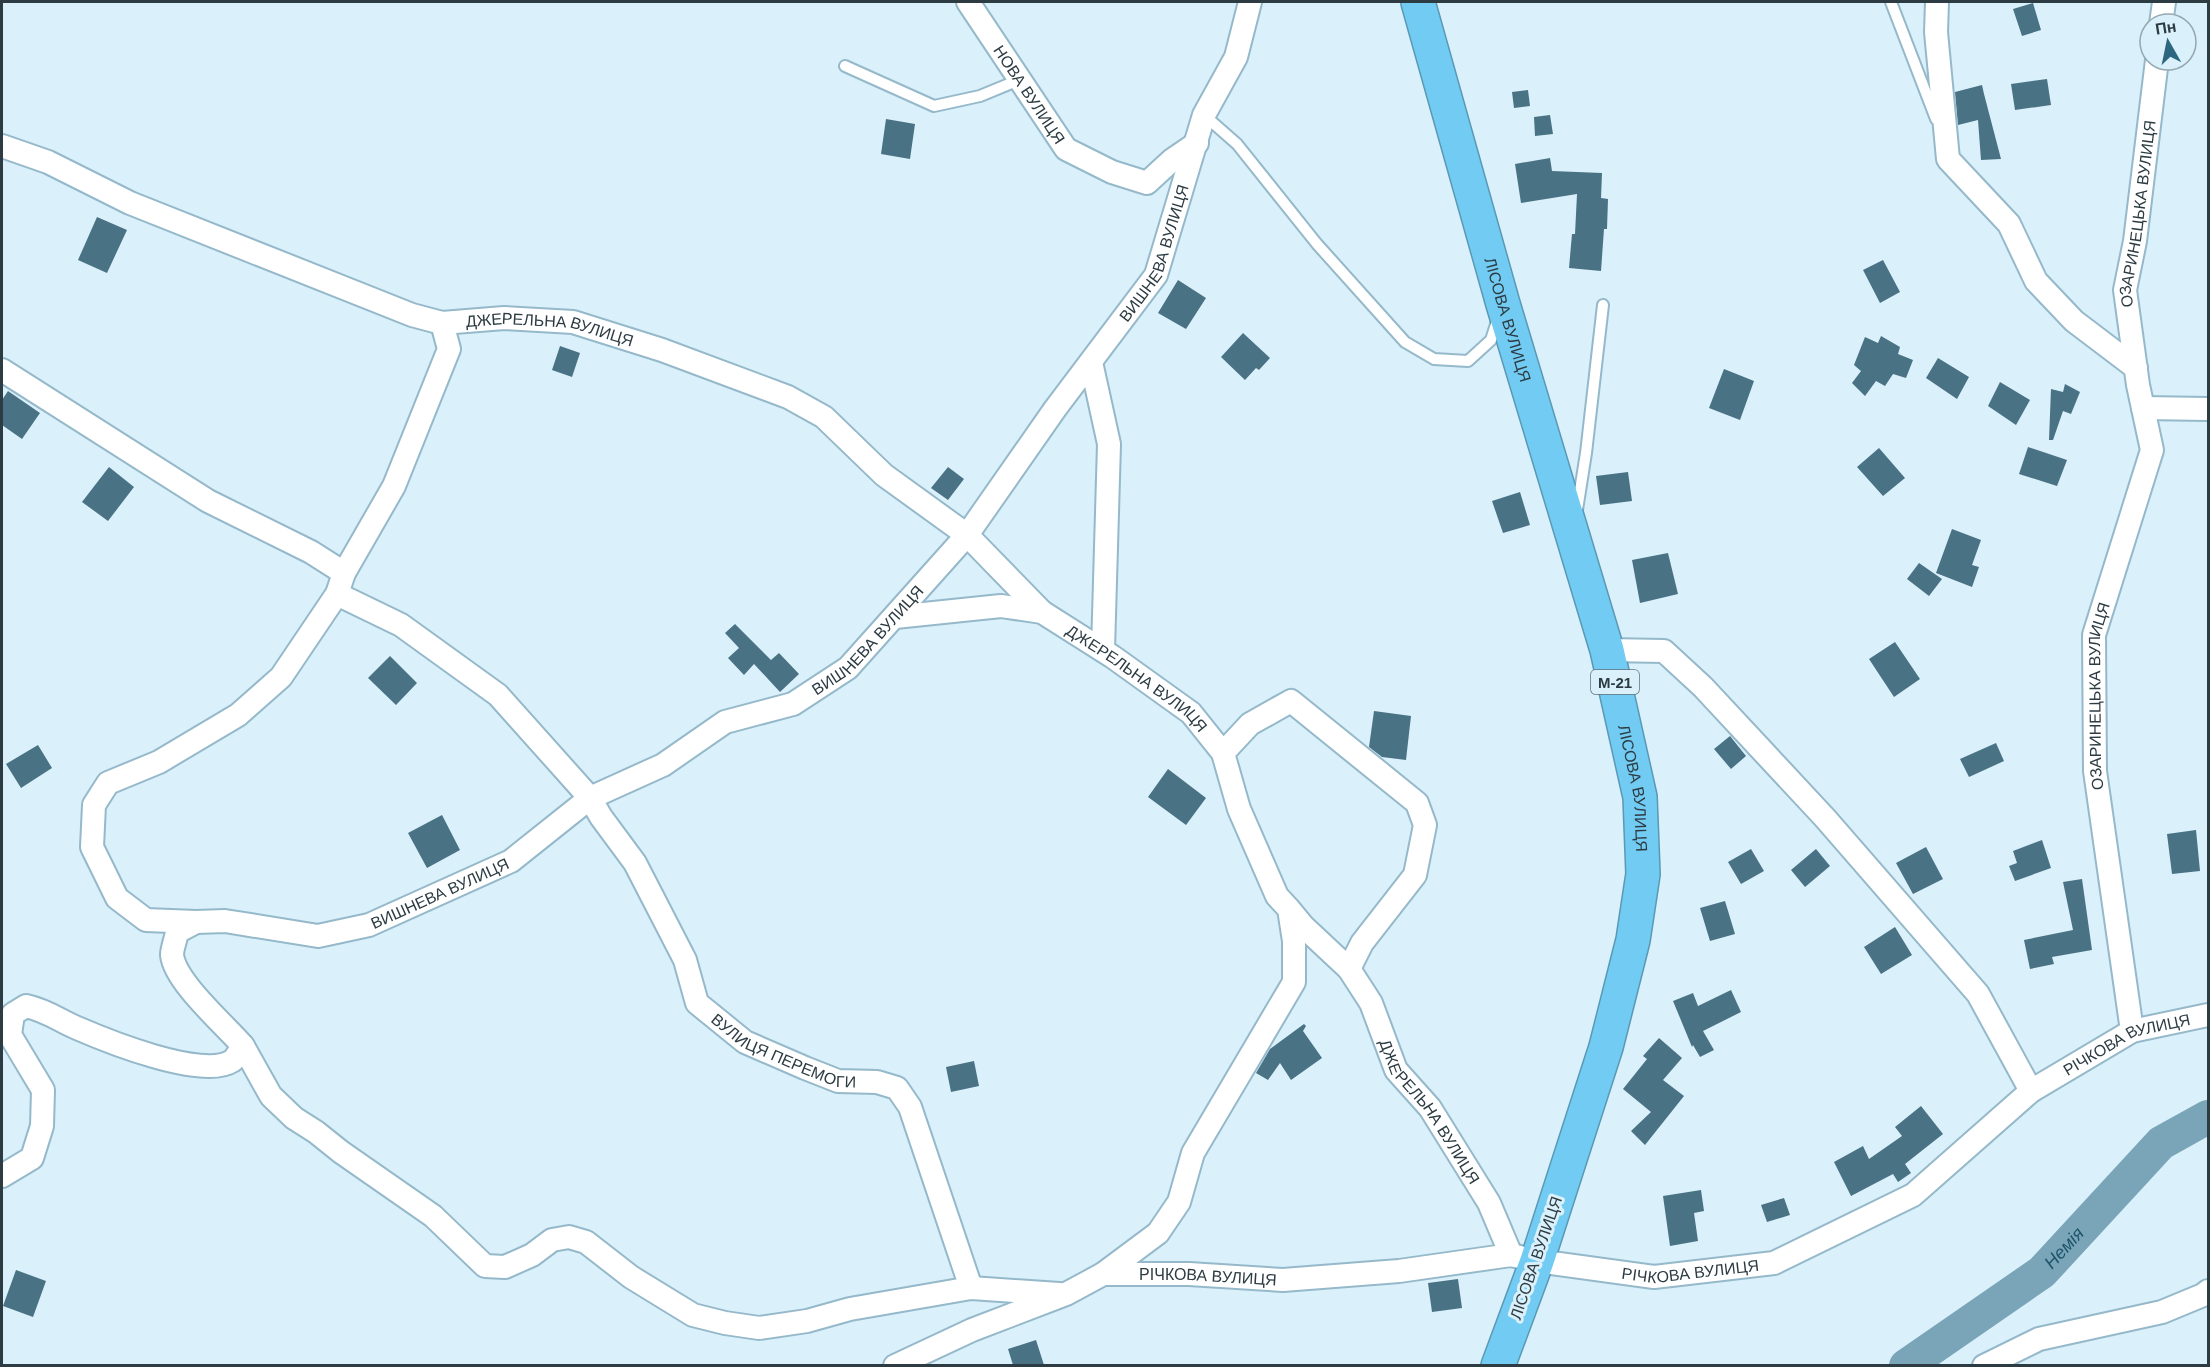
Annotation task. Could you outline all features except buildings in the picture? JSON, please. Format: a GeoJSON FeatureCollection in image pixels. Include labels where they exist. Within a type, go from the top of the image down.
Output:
{"type":"FeatureCollection","features":[{"type":"Feature","properties":{"kind":"highway","name":"ЛІСОВА ВУЛИЦЯ"},"geometry":{"type":"LineString","coordinates":[[1418,2],[1503,304],[1607,650],[1641,797],[1643,874],[1633,940],[1606,1047],[1524,1258],[1498,1365]]}},
{"type":"Feature","properties":{"kind":"street","name":"НОВА ВУЛИЦЯ"},"geometry":{"type":"LineString","coordinates":[[968,2],[1066,149],[1112,172],[1147,183],[1172,160],[1197,143]]}},
{"type":"Feature","properties":{"kind":"street","name":"ВИШНЕВА ВУЛИЦЯ"},"geometry":{"type":"LineString","coordinates":[[340,583],[281,677],[238,715],[159,762],[108,783],[94,805],[92,847],[117,898],[146,920],[225,921],[318,936],[369,925],[511,861],[590,798],[663,765],[725,722],[793,704],[848,668],[967,535],[1156,275],[1204,115],[1236,57],[1250,2]]}},
{"type":"Feature","properties":{"kind":"street"},"geometry":{"type":"LineString","coordinates":[[1937,2],[1936,32],[1948,159],[2009,224],[2036,281],[2074,321],[2136,368]]}},
{"type":"Feature","properties":{"kind":"street","name":"ОЗАРИНЕЦЬКА ВУЛИЦЯ"},"geometry":{"type":"LineString","coordinates":[[2132,1031],[2095,771],[2094,635],[2152,450],[2136,368],[2125,290],[2135,242],[2156,72]]}},
{"type":"Feature","properties":{"kind":"street","name":"ДЖЕРЕЛЬНА ВУЛИЦЯ"},"geometry":{"type":"LineString","coordinates":[[2,146],[48,162],[130,203],[412,315],[442,323],[504,318],[573,322],[662,350],[788,397],[824,417],[884,475],[967,535],[1042,612],[1103,650],[1191,713],[1223,753],[1239,809],[1277,896],[1303,926],[1349,969],[1371,1003],[1396,1070],[1430,1108],[1524,1258]]}},
{"type":"Feature","properties":{"kind":"street"},"geometry":{"type":"LineString","coordinates":[[340,583],[394,486],[445,361],[449,349],[442,323]]}},
{"type":"Feature","properties":{"kind":"street"},"geometry":{"type":"LineString","coordinates":[[1091,362],[1109,444],[1103,650]]}},
{"type":"Feature","properties":{"kind":"street","name":"ВУЛИЦЯ ПЕРЕМОГИ"},"geometry":{"type":"LineString","coordinates":[[2,370],[208,501],[311,552],[340,583],[498,695],[590,798],[635,863],[685,960],[697,1004],[745,1042],[805,1068],[838,1081],[877,1082],[897,1088],[910,1107],[971,1288]]}},
{"type":"Feature","properties":{"kind":"street"},"geometry":{"type":"LineString","coordinates":[[2143,408],[2208,408]]}},
{"type":"Feature","properties":{"kind":"street","name":"ДЖЕРЕЛЬНА ВУЛИЦЯ"},"geometry":{"type":"LineString","coordinates":[[895,616],[1001,606],[1042,612]]}},
{"type":"Feature","properties":{"kind":"street"},"geometry":{"type":"LineString","coordinates":[[1607,650],[1664,651],[1703,687],[1825,818],[1978,994],[2031,1091]]}},
{"type":"Feature","properties":{"kind":"street"},"geometry":{"type":"LineString","coordinates":[[1223,753],[1250,724],[1291,701],[1417,803],[1425,825],[1415,875],[1362,942],[1349,969]]}},
{"type":"Feature","properties":{"kind":"street","name":"ДЖЕРЕЛЬНА ВУЛИЦЯ"},"geometry":{"type":"LineString","coordinates":[[1242,1066],[1294,982],[1294,941],[1289,909]]}},
{"type":"Feature","properties":{"kind":"street"},"geometry":{"type":"LineString","coordinates":[[196,922],[177,932],[172,955],[185,986],[243,1046],[271,1096],[294,1118],[434,1216],[485,1266],[505,1267],[532,1255],[552,1240],[569,1237],[586,1242],[631,1277],[693,1315],[759,1328],[807,1321],[850,1310],[971,1288],[1066,1294]]}},
{"type":"Feature","properties":{"kind":"street"},"geometry":{"type":"LineString","coordinates":[[2,1176],[32,1158],[42,1126],[43,1090],[10,1035],[13,1014],[26,1006],[45,1011],[74,1027],[160,1058],[191,1064],[216,1066],[232,1061],[243,1046]]}},
{"type":"Feature","properties":{"kind":"street","name":"РІЧКОВА ВУЛИЦЯ"},"geometry":{"type":"LineString","coordinates":[[1103,1274],[1189,1274],[1283,1280],[1524,1258],[1654,1277],[1773,1263],[1913,1195],[2031,1091],[2132,1031],[2208,1015]]}},
{"type":"Feature","properties":{"kind":"street","name":"РІЧКОВА ВУЛИЦЯ"},"geometry":{"type":"LineString","coordinates":[[895,1365],[972,1330],[1066,1294],[1103,1274],[1158,1233],[1179,1202],[1193,1153],[1242,1066]]}},
{"type":"Feature","properties":{"kind":"street"},"geometry":{"type":"LineString","coordinates":[[1984,1365],[2039,1339],[2162,1312],[2204,1295],[2208,1291]]}},
{"type":"Feature","properties":{"kind":"lane"},"geometry":{"type":"LineString","coordinates":[[1892,2],[1929,98],[1948,159]]}},
{"type":"Feature","properties":{"kind":"lane"},"geometry":{"type":"LineString","coordinates":[[845,66],[934,106],[980,96],[1019,80]]}},
{"type":"Feature","properties":{"kind":"lane"},"geometry":{"type":"LineString","coordinates":[[1204,115],[1237,144],[1317,244],[1406,342],[1434,360],[1468,361],[1491,340],[1503,304]]}},
{"type":"Feature","properties":{"kind":"lane"},"geometry":{"type":"LineString","coordinates":[[1572,534],[1586,453],[1603,305]]}},
{"type":"Feature","properties":{"kind":"waterway","name":"Немія"},"geometry":{"type":"LineString","coordinates":[[1906,1366],[2042,1272],[2161,1143],[2208,1117]]}}]}
